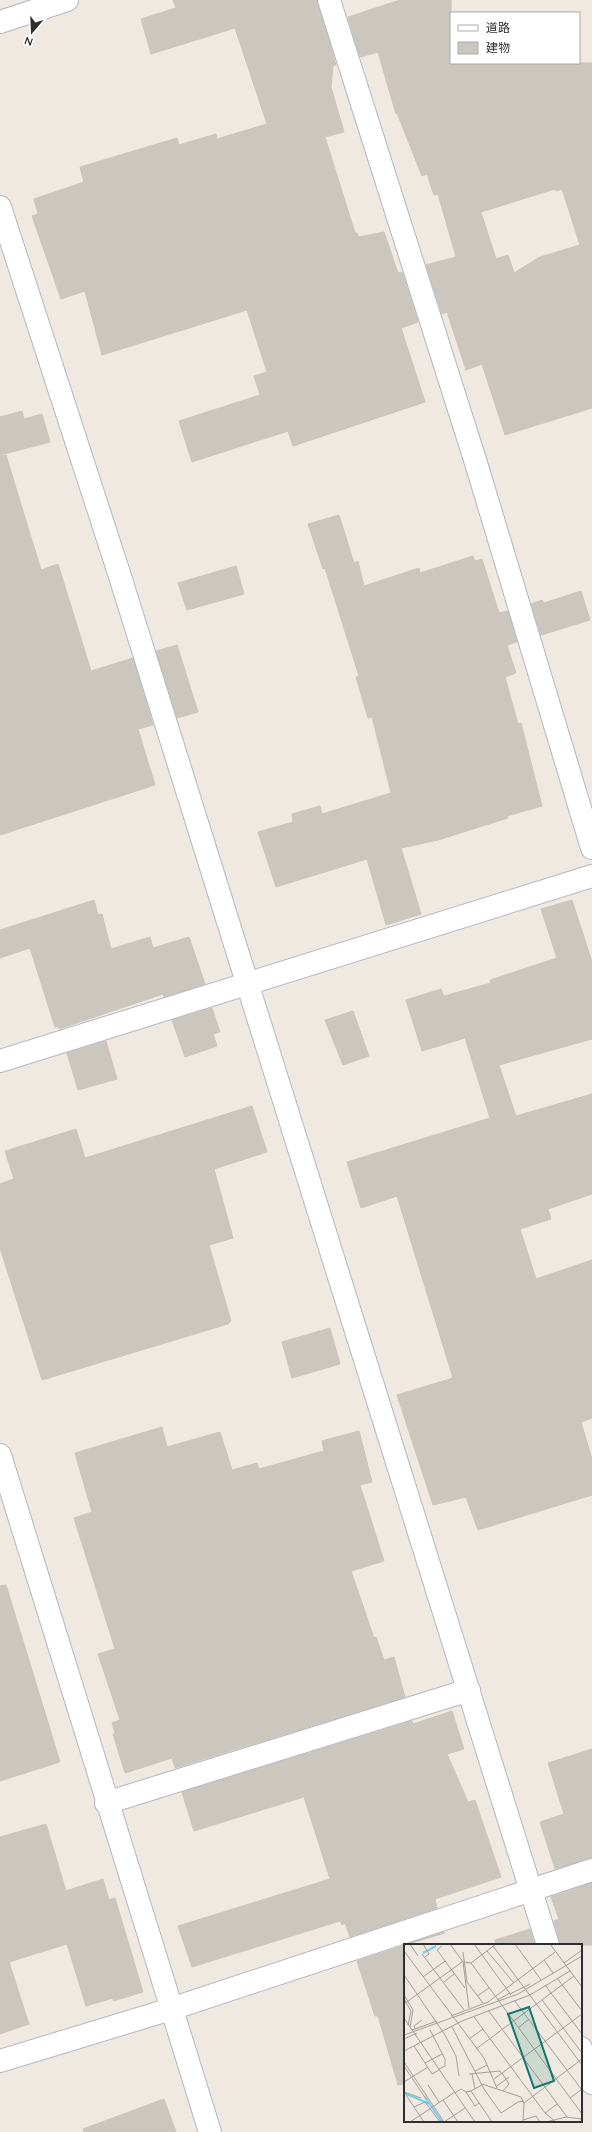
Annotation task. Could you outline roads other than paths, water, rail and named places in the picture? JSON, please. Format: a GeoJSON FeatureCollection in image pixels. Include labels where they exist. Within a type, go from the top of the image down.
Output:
{"type":"FeatureCollection","features":[{"type":"Feature","properties":{"kind":"street"},"geometry":{"type":"LineString","coordinates":[[0,22],[67,0]]}},
{"type":"Feature","properties":{"kind":"street"},"geometry":{"type":"LineString","coordinates":[[329,0],[476,463],[592,848]]}},
{"type":"Feature","properties":{"kind":"street"},"geometry":{"type":"LineString","coordinates":[[0,207],[116,563],[548,1944]]}},
{"type":"Feature","properties":{"kind":"street"},"geometry":{"type":"LineString","coordinates":[[0,1061],[247,982],[592,876]]}},
{"type":"Feature","properties":{"kind":"street"},"geometry":{"type":"LineString","coordinates":[[0,1455],[106,1803],[210,2132]]}},
{"type":"Feature","properties":{"kind":"street"},"geometry":{"type":"LineString","coordinates":[[106,1803],[468,1690]]}},
{"type":"Feature","properties":{"kind":"street"},"geometry":{"type":"LineString","coordinates":[[0,2061],[171,2009],[592,1870]]}},
{"type":"Feature","properties":{"kind":"street"},"geometry":{"type":"LineString","coordinates":[[582,2051],[592,2083]]}}]}
